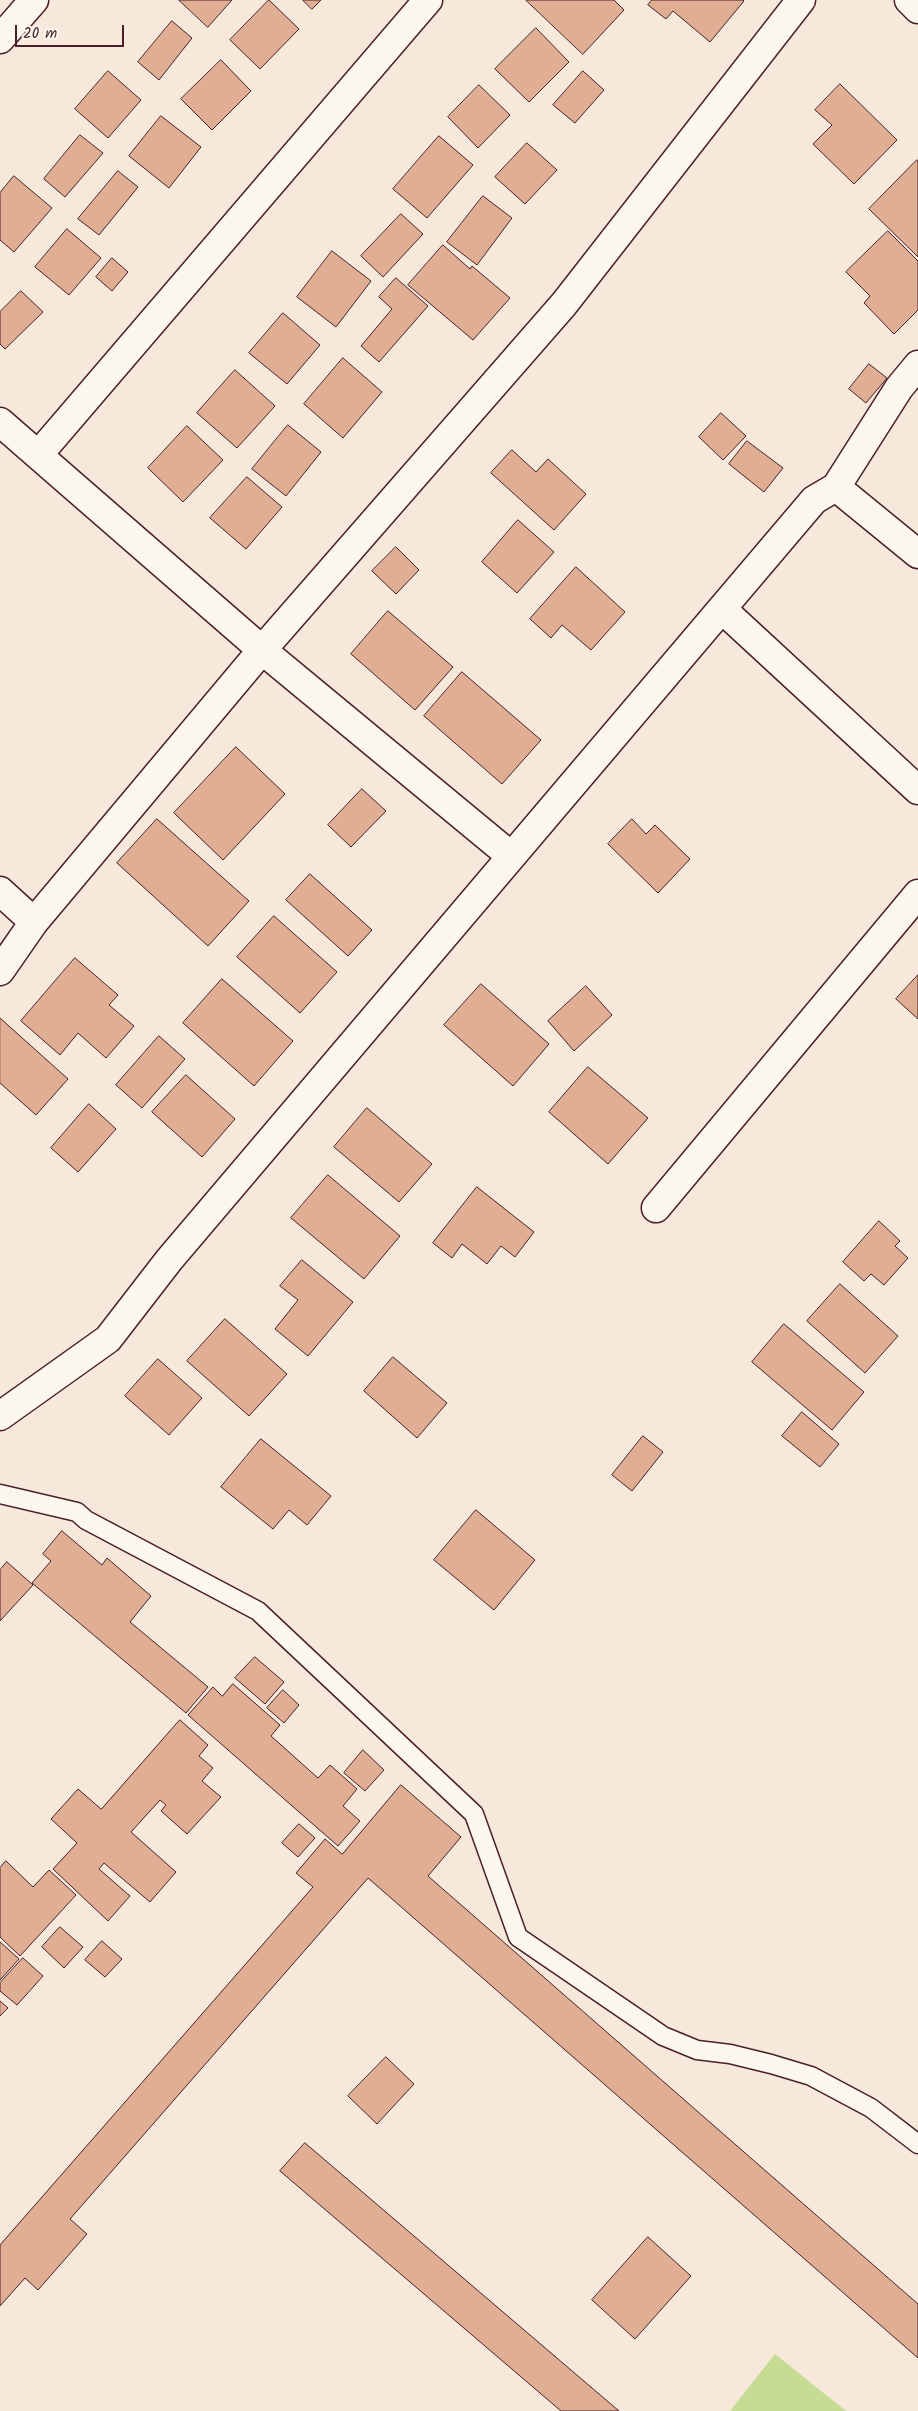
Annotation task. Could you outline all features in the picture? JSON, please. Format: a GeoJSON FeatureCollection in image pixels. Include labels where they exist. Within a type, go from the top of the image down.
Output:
{"type":"FeatureCollection","features":[{"type":"Feature","properties":{"kind":"street"},"geometry":{"type":"LineString","coordinates":[[0,39],[34,0]]}},
{"type":"Feature","properties":{"kind":"street"},"geometry":{"type":"LineString","coordinates":[[39,454],[428,0]]}},
{"type":"Feature","properties":{"kind":"street"},"geometry":{"type":"LineString","coordinates":[[0,971],[34,922],[262,650],[564,304],[801,0]]}},
{"type":"Feature","properties":{"kind":"street"},"geometry":{"type":"LineString","coordinates":[[909,0],[918,9]]}},
{"type":"Feature","properties":{"kind":"street"},"geometry":{"type":"LineString","coordinates":[[0,1416],[108,1339],[169,1260],[814,500],[836,487],[898,388],[918,365]]}},
{"type":"Feature","properties":{"kind":"street"},"geometry":{"type":"LineString","coordinates":[[0,422],[262,650],[511,856]]}},
{"type":"Feature","properties":{"kind":"street"},"geometry":{"type":"LineString","coordinates":[[836,487],[918,554]]}},
{"type":"Feature","properties":{"kind":"street"},"geometry":{"type":"LineString","coordinates":[[722,609],[918,790]]}},
{"type":"Feature","properties":{"kind":"street"},"geometry":{"type":"LineString","coordinates":[[0,891],[34,922]]}},
{"type":"Feature","properties":{"kind":"street"},"geometry":{"type":"LineString","coordinates":[[656,1208],[918,894]]}},
{"type":"Feature","properties":{"kind":"lane"},"geometry":{"type":"LineString","coordinates":[[0,1494],[77,1512],[86,1520],[258,1611],[474,1814],[518,1937],[664,2036],[697,2050],[763,2062],[811,2076],[871,2108],[918,2144]]}},
{"type":"Feature","properties":{"kind":"green space"},"geometry":{"type":"Polygon","coordinates":[[[775,2354],[846,2411],[730,2411],[775,2354]]]}},
{"type":"Feature","properties":{"kind":"building"},"geometry":{"type":"Polygon","coordinates":[[[179,0],[232,0],[208,27],[179,0]]]}},
{"type":"Feature","properties":{"kind":"building"},"geometry":{"type":"Polygon","coordinates":[[[269,0],[299,29],[260,69],[230,40],[269,0]]]}},
{"type":"Feature","properties":{"kind":"building"},"geometry":{"type":"Polygon","coordinates":[[[303,0],[321,0],[312,9],[303,0]]]}},
{"type":"Feature","properties":{"kind":"building"},"geometry":{"type":"Polygon","coordinates":[[[526,0],[614,0],[624,10],[583,54],[526,0]]]}},
{"type":"Feature","properties":{"kind":"building"},"geometry":{"type":"Polygon","coordinates":[[[652,0],[744,1],[710,42],[673,11],[666,19],[648,5],[652,0]]]}},
{"type":"Feature","properties":{"kind":"building"},"geometry":{"type":"Polygon","coordinates":[[[172,21],[192,38],[159,80],[138,62],[172,21]]]}},
{"type":"Feature","properties":{"kind":"building"},"geometry":{"type":"Polygon","coordinates":[[[536,28],[569,62],[529,102],[495,69],[536,28]]]}},
{"type":"Feature","properties":{"kind":"building"},"geometry":{"type":"Polygon","coordinates":[[[221,60],[251,91],[212,130],[181,99],[221,60]]]}},
{"type":"Feature","properties":{"kind":"building"},"geometry":{"type":"Polygon","coordinates":[[[108,71],[141,100],[108,138],[75,109],[108,71]]]}},
{"type":"Feature","properties":{"kind":"building"},"geometry":{"type":"Polygon","coordinates":[[[583,71],[604,90],[575,123],[553,105],[583,71]]]}},
{"type":"Feature","properties":{"kind":"building"},"geometry":{"type":"Polygon","coordinates":[[[840,84],[897,140],[854,184],[813,144],[832,125],[815,110],[840,84]]]}},
{"type":"Feature","properties":{"kind":"building"},"geometry":{"type":"Polygon","coordinates":[[[479,85],[510,115],[478,148],[448,117],[479,85]]]}},
{"type":"Feature","properties":{"kind":"building"},"geometry":{"type":"Polygon","coordinates":[[[161,116],[201,147],[169,188],[129,156],[161,116]]]}},
{"type":"Feature","properties":{"kind":"building"},"geometry":{"type":"Polygon","coordinates":[[[80,135],[103,153],[65,197],[44,179],[80,135]]]}},
{"type":"Feature","properties":{"kind":"building"},"geometry":{"type":"Polygon","coordinates":[[[439,136],[473,165],[427,218],[393,189],[439,136]]]}},
{"type":"Feature","properties":{"kind":"building"},"geometry":{"type":"Polygon","coordinates":[[[527,143],[557,170],[525,204],[495,177],[527,143]]]}},
{"type":"Feature","properties":{"kind":"building"},"geometry":{"type":"Polygon","coordinates":[[[917,160],[918,162],[918,257],[869,209],[917,160]]]}},
{"type":"Feature","properties":{"kind":"building"},"geometry":{"type":"Polygon","coordinates":[[[118,171],[138,187],[99,235],[78,219],[118,171]]]}},
{"type":"Feature","properties":{"kind":"building"},"geometry":{"type":"Polygon","coordinates":[[[14,176],[52,208],[14,252],[0,240],[0,193],[14,176]]]}},
{"type":"Feature","properties":{"kind":"building"},"geometry":{"type":"Polygon","coordinates":[[[483,196],[512,218],[477,265],[447,242],[483,196]]]}},
{"type":"Feature","properties":{"kind":"building"},"geometry":{"type":"Polygon","coordinates":[[[401,214],[423,234],[383,277],[361,256],[401,214]]]}},
{"type":"Feature","properties":{"kind":"building"},"geometry":{"type":"Polygon","coordinates":[[[67,229],[101,258],[69,295],[35,267],[67,229]]]}},
{"type":"Feature","properties":{"kind":"building"},"geometry":{"type":"Polygon","coordinates":[[[888,231],[918,261],[918,310],[894,334],[864,303],[870,296],[846,272],[888,231]]]}},
{"type":"Feature","properties":{"kind":"building"},"geometry":{"type":"Polygon","coordinates":[[[443,245],[470,269],[472,266],[510,298],[473,340],[408,285],[443,245]]]}},
{"type":"Feature","properties":{"kind":"building"},"geometry":{"type":"Polygon","coordinates":[[[332,251],[371,281],[336,327],[297,297],[332,251]]]}},
{"type":"Feature","properties":{"kind":"building"},"geometry":{"type":"Polygon","coordinates":[[[112,258],[128,272],[112,291],[96,277],[112,258]]]}},
{"type":"Feature","properties":{"kind":"building"},"geometry":{"type":"Polygon","coordinates":[[[396,278],[428,306],[379,362],[361,346],[392,309],[379,297],[396,278]]]}},
{"type":"Feature","properties":{"kind":"building"},"geometry":{"type":"Polygon","coordinates":[[[21,291],[43,312],[5,349],[0,344],[0,312],[21,291]]]}},
{"type":"Feature","properties":{"kind":"building"},"geometry":{"type":"Polygon","coordinates":[[[283,313],[320,345],[287,384],[249,353],[283,313]]]}},
{"type":"Feature","properties":{"kind":"building"},"geometry":{"type":"Polygon","coordinates":[[[343,358],[382,392],[343,438],[304,404],[343,358]]]}},
{"type":"Feature","properties":{"kind":"building"},"geometry":{"type":"Polygon","coordinates":[[[869,364],[887,378],[866,403],[849,389],[869,364]]]}},
{"type":"Feature","properties":{"kind":"building"},"geometry":{"type":"Polygon","coordinates":[[[235,370],[275,406],[237,448],[197,413],[235,370]]]}},
{"type":"Feature","properties":{"kind":"building"},"geometry":{"type":"Polygon","coordinates":[[[721,413],[746,436],[723,460],[699,437],[721,413]]]}},
{"type":"Feature","properties":{"kind":"building"},"geometry":{"type":"Polygon","coordinates":[[[288,425],[321,452],[286,496],[252,469],[288,425]]]}},
{"type":"Feature","properties":{"kind":"building"},"geometry":{"type":"Polygon","coordinates":[[[187,426],[223,460],[183,502],[148,468],[187,426]]]}},
{"type":"Feature","properties":{"kind":"building"},"geometry":{"type":"Polygon","coordinates":[[[747,441],[783,468],[764,492],[729,464],[747,441]]]}},
{"type":"Feature","properties":{"kind":"building"},"geometry":{"type":"Polygon","coordinates":[[[512,450],[536,472],[548,459],[586,494],[554,530],[491,473],[512,450]]]}},
{"type":"Feature","properties":{"kind":"building"},"geometry":{"type":"Polygon","coordinates":[[[247,477],[282,507],[246,549],[210,518],[247,477]]]}},
{"type":"Feature","properties":{"kind":"building"},"geometry":{"type":"Polygon","coordinates":[[[518,520],[554,552],[517,593],[482,562],[518,520]]]}},
{"type":"Feature","properties":{"kind":"building"},"geometry":{"type":"Polygon","coordinates":[[[396,547],[419,570],[396,594],[372,571],[396,547]]]}},
{"type":"Feature","properties":{"kind":"building"},"geometry":{"type":"Polygon","coordinates":[[[576,567],[625,612],[591,650],[562,625],[551,638],[530,619],[576,567]]]}},
{"type":"Feature","properties":{"kind":"building"},"geometry":{"type":"Polygon","coordinates":[[[388,611],[453,667],[415,710],[351,654],[388,611]]]}},
{"type":"Feature","properties":{"kind":"building"},"geometry":{"type":"Polygon","coordinates":[[[462,672],[541,740],[502,784],[424,716],[462,672]]]}},
{"type":"Feature","properties":{"kind":"building"},"geometry":{"type":"Polygon","coordinates":[[[236,747],[285,794],[223,860],[174,813],[236,747]]]}},
{"type":"Feature","properties":{"kind":"building"},"geometry":{"type":"Polygon","coordinates":[[[362,789],[386,811],[351,847],[328,825],[362,789]]]}},
{"type":"Feature","properties":{"kind":"building"},"geometry":{"type":"Polygon","coordinates":[[[157,819],[249,901],[208,946],[117,863],[157,819]]]}},
{"type":"Feature","properties":{"kind":"building"},"geometry":{"type":"Polygon","coordinates":[[[632,819],[646,834],[655,825],[690,859],[658,893],[608,844],[632,819]]]}},
{"type":"Feature","properties":{"kind":"building"},"geometry":{"type":"Polygon","coordinates":[[[310,874],[372,930],[348,956],[286,900],[310,874]]]}},
{"type":"Feature","properties":{"kind":"building"},"geometry":{"type":"Polygon","coordinates":[[[274,916],[337,972],[300,1013],[237,957],[274,916]]]}},
{"type":"Feature","properties":{"kind":"building"},"geometry":{"type":"Polygon","coordinates":[[[75,958],[118,995],[109,1005],[134,1026],[106,1058],[78,1033],[60,1055],[21,1021],[75,958]]]}},
{"type":"Feature","properties":{"kind":"building"},"geometry":{"type":"Polygon","coordinates":[[[918,975],[918,1019],[896,999],[918,975]]]}},
{"type":"Feature","properties":{"kind":"building"},"geometry":{"type":"Polygon","coordinates":[[[222,979],[293,1041],[254,1086],[183,1023],[222,979]]]}},
{"type":"Feature","properties":{"kind":"building"},"geometry":{"type":"Polygon","coordinates":[[[481,984],[549,1044],[513,1086],[444,1025],[481,984]]]}},
{"type":"Feature","properties":{"kind":"building"},"geometry":{"type":"Polygon","coordinates":[[[586,986],[612,1015],[574,1051],[548,1021],[586,986]]]}},
{"type":"Feature","properties":{"kind":"building"},"geometry":{"type":"Polygon","coordinates":[[[0,1018],[68,1079],[36,1115],[0,1083],[0,1018]]]}},
{"type":"Feature","properties":{"kind":"building"},"geometry":{"type":"Polygon","coordinates":[[[159,1036],[185,1059],[142,1108],[116,1085],[159,1036]]]}},
{"type":"Feature","properties":{"kind":"building"},"geometry":{"type":"Polygon","coordinates":[[[588,1067],[648,1118],[608,1164],[549,1112],[588,1067]]]}},
{"type":"Feature","properties":{"kind":"building"},"geometry":{"type":"Polygon","coordinates":[[[186,1075],[235,1119],[202,1157],[152,1112],[186,1075]]]}},
{"type":"Feature","properties":{"kind":"building"},"geometry":{"type":"Polygon","coordinates":[[[89,1104],[116,1129],[78,1172],[51,1148],[89,1104]]]}},
{"type":"Feature","properties":{"kind":"building"},"geometry":{"type":"Polygon","coordinates":[[[367,1108],[432,1164],[399,1202],[334,1147],[367,1108]]]}},
{"type":"Feature","properties":{"kind":"building"},"geometry":{"type":"Polygon","coordinates":[[[328,1175],[400,1236],[364,1279],[291,1218],[328,1175]]]}},
{"type":"Feature","properties":{"kind":"building"},"geometry":{"type":"Polygon","coordinates":[[[477,1187],[534,1232],[515,1257],[501,1246],[487,1264],[462,1244],[452,1258],[433,1243],[477,1187]]]}},
{"type":"Feature","properties":{"kind":"building"},"geometry":{"type":"Polygon","coordinates":[[[879,1221],[900,1241],[895,1246],[908,1258],[884,1285],[871,1274],[864,1281],[843,1262],[879,1221]]]}},
{"type":"Feature","properties":{"kind":"building"},"geometry":{"type":"Polygon","coordinates":[[[302,1260],[353,1302],[308,1356],[275,1329],[298,1300],[280,1286],[302,1260]]]}},
{"type":"Feature","properties":{"kind":"building"},"geometry":{"type":"Polygon","coordinates":[[[840,1284],[898,1336],[865,1373],[807,1321],[840,1284]]]}},
{"type":"Feature","properties":{"kind":"building"},"geometry":{"type":"Polygon","coordinates":[[[225,1319],[287,1374],[249,1416],[187,1361],[225,1319]]]}},
{"type":"Feature","properties":{"kind":"building"},"geometry":{"type":"Polygon","coordinates":[[[784,1324],[864,1392],[832,1430],[752,1362],[784,1324]]]}},
{"type":"Feature","properties":{"kind":"building"},"geometry":{"type":"Polygon","coordinates":[[[393,1357],[447,1403],[417,1438],[364,1391],[393,1357]]]}},
{"type":"Feature","properties":{"kind":"building"},"geometry":{"type":"Polygon","coordinates":[[[158,1359],[202,1398],[169,1435],[125,1396],[158,1359]]]}},
{"type":"Feature","properties":{"kind":"building"},"geometry":{"type":"Polygon","coordinates":[[[802,1412],[839,1444],[820,1467],[782,1436],[802,1412]]]}},
{"type":"Feature","properties":{"kind":"building"},"geometry":{"type":"Polygon","coordinates":[[[643,1436],[663,1452],[632,1491],[612,1475],[643,1436]]]}},
{"type":"Feature","properties":{"kind":"building"},"geometry":{"type":"Polygon","coordinates":[[[261,1439],[331,1496],[307,1525],[289,1510],[273,1529],[221,1487],[261,1439]]]}},
{"type":"Feature","properties":{"kind":"building"},"geometry":{"type":"Polygon","coordinates":[[[476,1510],[535,1560],[494,1610],[434,1560],[476,1510]]]}},
{"type":"Feature","properties":{"kind":"building"},"geometry":{"type":"Polygon","coordinates":[[[62,1531],[102,1565],[107,1558],[151,1596],[130,1622],[208,1687],[186,1713],[32,1583],[51,1561],[43,1554],[62,1531]]]}},
{"type":"Feature","properties":{"kind":"building"},"geometry":{"type":"Polygon","coordinates":[[[7,1562],[33,1585],[0,1621],[0,1570],[7,1562]]]}},
{"type":"Feature","properties":{"kind":"building"},"geometry":{"type":"Polygon","coordinates":[[[255,1657],[284,1682],[265,1704],[235,1678],[255,1657]]]}},
{"type":"Feature","properties":{"kind":"building"},"geometry":{"type":"Polygon","coordinates":[[[233,1684],[280,1725],[271,1736],[318,1778],[330,1765],[357,1789],[343,1806],[360,1821],[338,1846],[188,1715],[213,1687],[222,1696],[233,1684]]]}},
{"type":"Feature","properties":{"kind":"building"},"geometry":{"type":"Polygon","coordinates":[[[283,1690],[299,1705],[284,1723],[267,1708],[283,1690]]]}},
{"type":"Feature","properties":{"kind":"building"},"geometry":{"type":"Polygon","coordinates":[[[180,1720],[208,1745],[199,1756],[213,1768],[202,1781],[221,1797],[187,1834],[161,1811],[166,1805],[160,1800],[131,1832],[176,1872],[150,1902],[104,1863],[99,1869],[130,1896],[108,1921],[53,1869],[77,1843],[51,1819],[78,1789],[101,1809],[180,1720]]]}},
{"type":"Feature","properties":{"kind":"building"},"geometry":{"type":"Polygon","coordinates":[[[363,1750],[384,1770],[365,1791],[344,1773],[363,1750]]]}},
{"type":"Feature","properties":{"kind":"building"},"geometry":{"type":"Polygon","coordinates":[[[401,1785],[461,1837],[428,1876],[918,2304],[918,2358],[368,1878],[70,2219],[87,2234],[38,2290],[25,2278],[0,2306],[0,2245],[313,1887],[296,1873],[325,1839],[342,1854],[401,1785]]]}},
{"type":"Feature","properties":{"kind":"building"},"geometry":{"type":"Polygon","coordinates":[[[299,1824],[315,1838],[298,1857],[282,1843],[299,1824]]]}},
{"type":"Feature","properties":{"kind":"building"},"geometry":{"type":"Polygon","coordinates":[[[6,1861],[33,1887],[49,1870],[76,1895],[20,1956],[0,1937],[0,1868],[6,1861]]]}},
{"type":"Feature","properties":{"kind":"building"},"geometry":{"type":"Polygon","coordinates":[[[60,1927],[83,1947],[64,1968],[42,1947],[60,1927]]]}},
{"type":"Feature","properties":{"kind":"building"},"geometry":{"type":"Polygon","coordinates":[[[102,1941],[122,1959],[105,1977],[85,1960],[102,1941]]]}},
{"type":"Feature","properties":{"kind":"building"},"geometry":{"type":"Polygon","coordinates":[[[0,1942],[19,1959],[0,1980],[0,1942]]]}},
{"type":"Feature","properties":{"kind":"building"},"geometry":{"type":"Polygon","coordinates":[[[23,1958],[43,1976],[17,2005],[0,1991],[0,1983],[23,1958]]]}},
{"type":"Feature","properties":{"kind":"building"},"geometry":{"type":"Polygon","coordinates":[[[0,2001],[8,2008],[0,2016],[0,2001]]]}},
{"type":"Feature","properties":{"kind":"building"},"geometry":{"type":"Polygon","coordinates":[[[386,2057],[414,2084],[377,2124],[348,2096],[386,2057]]]}},
{"type":"Feature","properties":{"kind":"building"},"geometry":{"type":"Polygon","coordinates":[[[305,2143],[619,2411],[561,2411],[280,2171],[305,2143]]]}},
{"type":"Feature","properties":{"kind":"building"},"geometry":{"type":"Polygon","coordinates":[[[648,2237],[691,2276],[635,2339],[592,2300],[648,2237]]]}}]}
